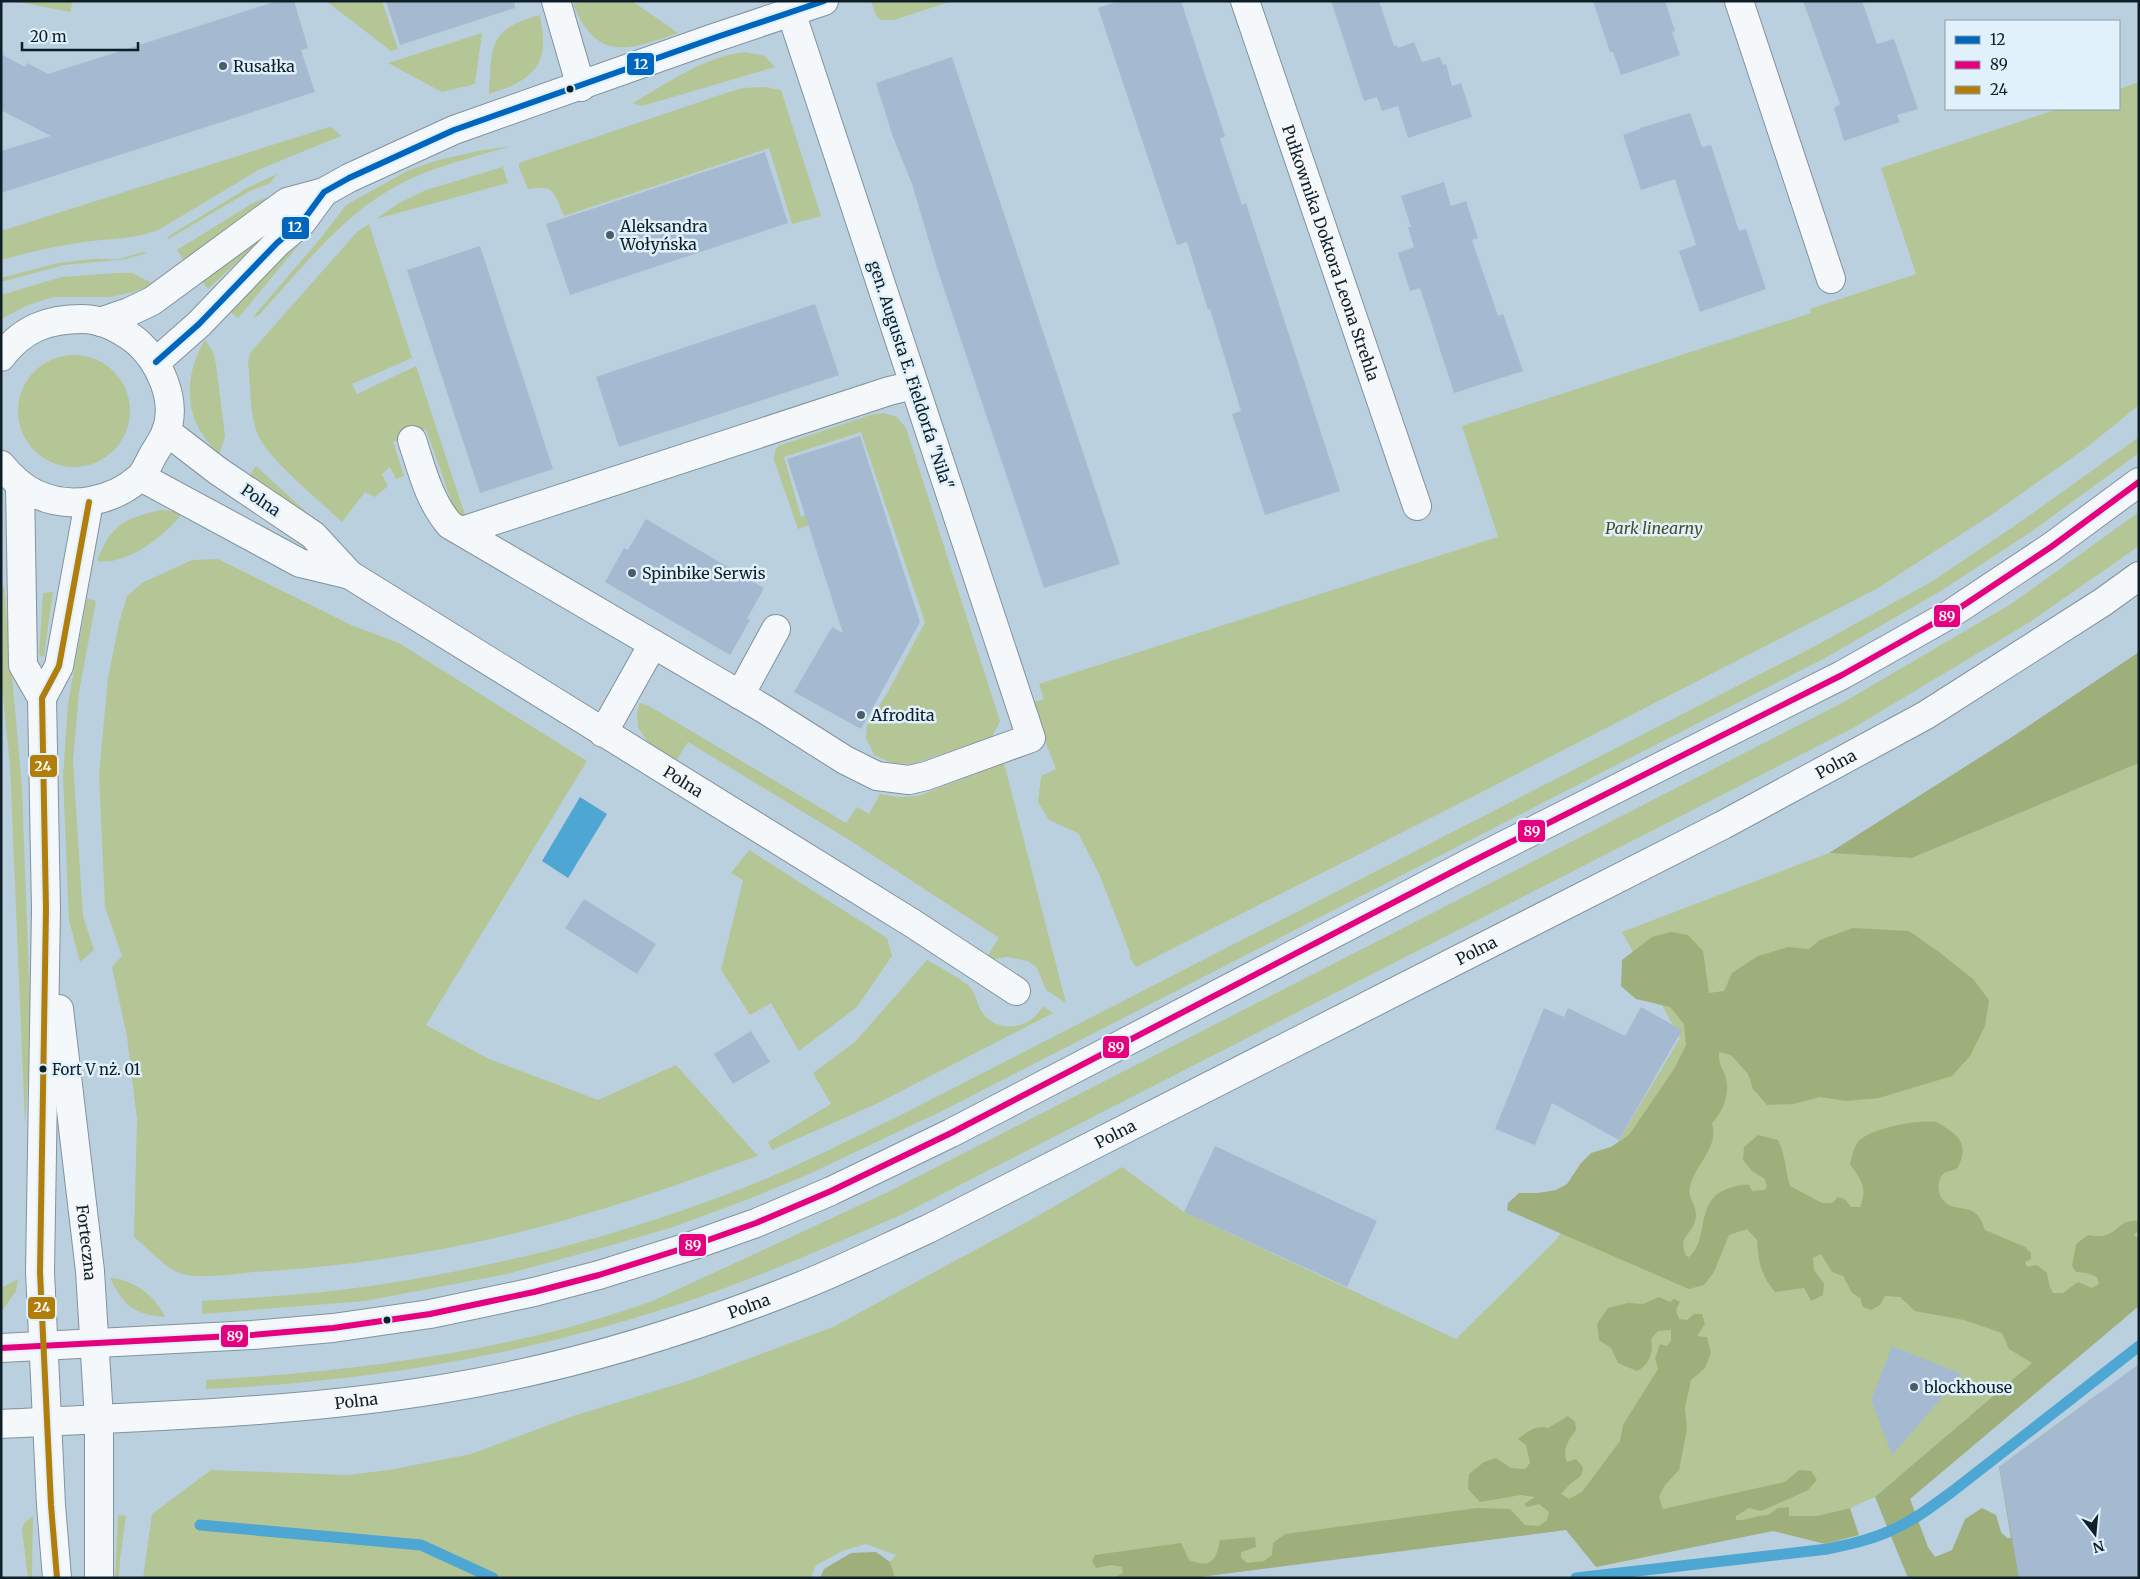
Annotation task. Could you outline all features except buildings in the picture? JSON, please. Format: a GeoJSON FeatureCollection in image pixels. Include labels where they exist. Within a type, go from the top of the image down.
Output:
{"type":"FeatureCollection","features":[{"type":"Feature","properties":{"kind":"street"},"geometry":{"type":"LineString","coordinates":[[556,1],[581,87]]}},
{"type":"Feature","properties":{"kind":"street"},"geometry":{"type":"LineString","coordinates":[[100,322],[129,312],[152,301],[287,202],[324,192],[373,166],[454,130],[824,1]]}},
{"type":"Feature","properties":{"kind":"street","name":"Pułkownika Doktora Leona Strehla"},"geometry":{"type":"LineString","coordinates":[[1245,1],[1417,506]]}},
{"type":"Feature","properties":{"kind":"street"},"geometry":{"type":"LineString","coordinates":[[1739,1],[1831,279]]}},
{"type":"Feature","properties":{"kind":"street","name":"gen. Augusta E. Fieldorfa \"Nila\""},"geometry":{"type":"LineString","coordinates":[[740,695],[845,760],[877,776],[909,780],[1031,738],[791,12]]}},
{"type":"Feature","properties":{"kind":"street"},"geometry":{"type":"LineString","coordinates":[[156,362],[199,324],[278,243],[302,222],[324,192]]}},
{"type":"Feature","properties":{"kind":"street"},"geometry":{"type":"LineString","coordinates":[[1,357],[12,343],[35,327],[62,319],[90,319],[118,327],[140,345],[156,362],[165,384],[169,408],[166,431],[141,477],[117,494],[89,502],[52,499],[36,495],[11,475]]}},
{"type":"Feature","properties":{"kind":"street"},"geometry":{"type":"LineString","coordinates":[[462,531],[888,391],[914,385]]}},
{"type":"Feature","properties":{"kind":"street","name":"Polna"},"geometry":{"type":"LineString","coordinates":[[166,431],[218,471],[313,535],[350,575],[912,924],[1016,991]]}},
{"type":"Feature","properties":{"kind":"street"},"geometry":{"type":"LineString","coordinates":[[412,440],[432,499],[439,512],[450,525],[740,695],[776,630]]}},
{"type":"Feature","properties":{"kind":"street"},"geometry":{"type":"LineString","coordinates":[[11,475],[23,665],[42,698]]}},
{"type":"Feature","properties":{"kind":"street","name":"Polna"},"geometry":{"type":"LineString","coordinates":[[141,477],[300,563],[350,575]]}},
{"type":"Feature","properties":{"kind":"street"},"geometry":{"type":"LineString","coordinates":[[1,1348],[261,1334],[333,1328],[430,1314],[526,1294],[599,1275],[756,1223],[831,1191],[951,1133],[1483,856],[1842,675],[1952,613],[2051,547],[2139,482]]}},
{"type":"Feature","properties":{"kind":"street","name":"Forteczna"},"geometry":{"type":"LineString","coordinates":[[57,1578],[51,1506],[40,1272],[46,909],[42,698],[59,666],[89,502]]}},
{"type":"Feature","properties":{"kind":"street","name":"Polna"},"geometry":{"type":"LineString","coordinates":[[1,1424],[276,1410],[344,1403],[470,1383],[549,1366],[672,1332],[800,1286],[919,1233],[1723,825],[1926,715],[2103,602],[2139,576]]}},
{"type":"Feature","properties":{"kind":"street"},"geometry":{"type":"LineString","coordinates":[[603,733],[653,644]]}},
{"type":"Feature","properties":{"kind":"street","name":"Forteczna"},"geometry":{"type":"LineString","coordinates":[[46,909],[90,1271],[99,1419],[99,1578]]}},
{"type":"Feature","properties":{"kind":"green space"},"geometry":{"type":"Polygon","coordinates":[[[14,1],[73,1],[70,12],[14,1]]]}},
{"type":"Feature","properties":{"kind":"green space"},"geometry":{"type":"Polygon","coordinates":[[[326,1],[382,1],[398,49],[391,51],[326,1]]]}},
{"type":"Feature","properties":{"kind":"green space"},"geometry":{"type":"Polygon","coordinates":[[[583,1],[632,1],[678,33],[630,47],[616,47],[604,44],[593,36],[582,23],[573,4],[583,1]]]}},
{"type":"Feature","properties":{"kind":"green space"},"geometry":{"type":"Polygon","coordinates":[[[952,1],[894,20],[882,20],[877,17],[871,2],[952,1]]]}},
{"type":"Feature","properties":{"kind":"green space"},"geometry":{"type":"Polygon","coordinates":[[[540,15],[543,47],[537,66],[516,84],[489,94],[492,52],[501,34],[523,20],[540,15]]]}},
{"type":"Feature","properties":{"kind":"green space"},"geometry":{"type":"Polygon","coordinates":[[[482,33],[475,84],[442,92],[388,63],[482,33]]]}},
{"type":"Feature","properties":{"kind":"green space"},"geometry":{"type":"Polygon","coordinates":[[[745,52],[765,56],[775,67],[642,106],[633,103],[700,65],[715,59],[745,52]]]}},
{"type":"Feature","properties":{"kind":"green space","name":"Park linearny"},"geometry":{"type":"Polygon","coordinates":[[[2139,82],[2139,405],[2086,448],[1991,515],[1878,588],[1136,967],[1130,958],[1130,953],[1100,876],[1078,833],[1049,820],[1038,802],[1041,776],[1056,769],[1039,726],[1042,725],[1034,702],[1044,699],[1039,684],[1498,537],[1462,426],[1811,313],[1810,309],[1916,274],[1881,168],[2055,110],[2120,110],[2120,89],[2139,82]]]}},
{"type":"Feature","properties":{"kind":"green space"},"geometry":{"type":"Polygon","coordinates":[[[764,87],[781,90],[821,216],[792,224],[769,148],[564,216],[558,201],[549,189],[528,189],[519,167],[519,163],[726,93],[743,88],[764,87]]]}},
{"type":"Feature","properties":{"kind":"green space"},"geometry":{"type":"Polygon","coordinates":[[[329,127],[333,128],[341,136],[260,169],[151,233],[53,247],[1,260],[1,231],[329,127]]]}},
{"type":"Feature","properties":{"kind":"green space"},"geometry":{"type":"Polygon","coordinates":[[[511,146],[421,174],[373,200],[321,246],[258,316],[253,317],[320,239],[346,205],[409,170],[439,160],[511,146]]]}},
{"type":"Feature","properties":{"kind":"green space"},"geometry":{"type":"Polygon","coordinates":[[[503,167],[508,183],[376,219],[399,203],[426,190],[503,167]]]}},
{"type":"Feature","properties":{"kind":"green space"},"geometry":{"type":"Polygon","coordinates":[[[277,174],[270,183],[248,192],[167,240],[169,236],[247,188],[277,174]]]}},
{"type":"Feature","properties":{"kind":"green space"},"geometry":{"type":"Polygon","coordinates":[[[274,195],[184,260],[177,250],[253,203],[274,195]]]}},
{"type":"Feature","properties":{"kind":"green space"},"geometry":{"type":"Polygon","coordinates":[[[369,224],[412,358],[352,384],[357,394],[416,366],[466,518],[458,520],[426,429],[393,442],[404,476],[396,479],[390,467],[382,474],[388,486],[375,497],[365,492],[342,522],[272,456],[255,427],[248,362],[250,353],[357,232],[369,224]]]}},
{"type":"Feature","properties":{"kind":"green space"},"geometry":{"type":"Polygon","coordinates":[[[312,229],[238,318],[228,310],[268,267],[312,229]]]}},
{"type":"Feature","properties":{"kind":"green space"},"geometry":{"type":"Polygon","coordinates":[[[254,243],[254,246],[208,289],[202,281],[254,243]]]}},
{"type":"Feature","properties":{"kind":"green space"},"geometry":{"type":"Polygon","coordinates":[[[143,252],[147,253],[126,259],[64,265],[1,282],[1,278],[58,263],[93,259],[119,259],[143,252]]]}},
{"type":"Feature","properties":{"kind":"green space"},"geometry":{"type":"Polygon","coordinates":[[[132,273],[154,284],[133,292],[111,297],[54,297],[28,305],[1,319],[1,295],[62,277],[132,273]]]}},
{"type":"Feature","properties":{"kind":"green space"},"geometry":{"type":"Polygon","coordinates":[[[205,340],[212,350],[216,364],[225,436],[219,455],[200,431],[191,405],[190,382],[192,371],[205,340]]]}},
{"type":"Feature","properties":{"kind":"green space"},"geometry":{"type":"Polygon","coordinates":[[[74,355],[85,356],[95,360],[113,372],[125,390],[129,400],[129,422],[125,432],[113,450],[95,462],[85,466],[74,467],[63,466],[53,462],[35,450],[23,432],[19,422],[18,411],[19,400],[23,390],[35,372],[53,360],[63,356],[74,355]]]}},
{"type":"Feature","properties":{"kind":"green space"},"geometry":{"type":"Polygon","coordinates":[[[884,413],[897,417],[906,428],[1000,721],[992,737],[912,764],[892,763],[874,755],[866,738],[867,726],[889,690],[925,622],[861,432],[784,457],[801,517],[807,515],[810,525],[798,529],[774,460],[775,451],[778,446],[870,415],[884,413]]]}},
{"type":"Feature","properties":{"kind":"green space"},"geometry":{"type":"Polygon","coordinates":[[[2139,437],[2139,453],[2031,532],[1939,592],[1825,658],[946,1109],[807,1175],[673,1227],[507,1274],[365,1301],[202,1314],[202,1301],[294,1295],[399,1282],[550,1250],[649,1222],[746,1187],[784,1171],[897,1117],[1817,645],[1931,582],[2023,520],[2139,437]]]}},
{"type":"Feature","properties":{"kind":"green space"},"geometry":{"type":"Polygon","coordinates":[[[256,466],[338,541],[249,476],[256,466]]]}},
{"type":"Feature","properties":{"kind":"green space"},"geometry":{"type":"Polygon","coordinates":[[[160,510],[184,512],[167,530],[133,554],[121,559],[97,561],[113,531],[120,525],[137,517],[160,510]]]}},
{"type":"Feature","properties":{"kind":"green space"},"geometry":{"type":"Polygon","coordinates":[[[2139,512],[2139,546],[2030,622],[1853,728],[903,1214],[726,1288],[579,1334],[456,1361],[394,1371],[332,1379],[206,1389],[206,1380],[319,1371],[433,1356],[490,1346],[601,1318],[655,1300],[888,1192],[1842,703],[2011,604],[2139,512]]]}},
{"type":"Feature","properties":{"kind":"green space"},"geometry":{"type":"Polygon","coordinates":[[[218,559],[351,625],[399,643],[587,761],[426,1025],[489,1059],[598,1100],[676,1065],[758,1156],[629,1201],[505,1236],[421,1253],[338,1265],[193,1276],[170,1268],[134,1237],[137,1120],[127,1037],[112,967],[122,956],[105,907],[99,775],[108,678],[119,623],[127,596],[142,583],[192,560],[218,559]]]}},
{"type":"Feature","properties":{"kind":"green space"},"geometry":{"type":"Polygon","coordinates":[[[1,586],[4,586],[22,788],[31,1032],[25,1125],[10,766],[1,677],[1,586]]]}},
{"type":"Feature","properties":{"kind":"green space"},"geometry":{"type":"Polygon","coordinates":[[[53,592],[44,656],[42,657],[39,654],[43,593],[53,592]]]}},
{"type":"Feature","properties":{"kind":"green space"},"geometry":{"type":"Polygon","coordinates":[[[87,598],[96,601],[79,692],[73,761],[83,916],[94,950],[80,962],[69,920],[63,777],[68,703],[87,598]]]}},
{"type":"Feature","properties":{"kind":"green space"},"geometry":{"type":"Polygon","coordinates":[[[2139,652],[2139,763],[1912,858],[1829,853],[2012,737],[2139,652]]]}},
{"type":"Feature","properties":{"kind":"green space"},"geometry":{"type":"Polygon","coordinates":[[[640,703],[649,706],[846,823],[857,807],[869,814],[880,794],[898,797],[918,796],[1004,763],[1066,1003],[1046,990],[1037,968],[1028,961],[1007,957],[984,961],[999,938],[851,841],[688,742],[676,761],[653,751],[638,727],[637,713],[640,703]]]}},
{"type":"Feature","properties":{"kind":"green space"},"geometry":{"type":"Polygon","coordinates":[[[2139,763],[2139,1274],[1875,1497],[1850,1508],[1817,1516],[1789,1516],[1633,1544],[1625,1520],[1190,1578],[894,1578],[890,1562],[896,1555],[866,1544],[842,1551],[815,1566],[811,1578],[143,1578],[152,1514],[211,1470],[348,1475],[389,1470],[471,1454],[573,1416],[691,1380],[833,1327],[1036,1217],[1122,1167],[1184,1212],[1456,1339],[1556,1240],[1680,1038],[1622,932],[1829,853],[1912,858],[2139,763]]]}},
{"type":"Feature","properties":{"kind":"green space"},"geometry":{"type":"Polygon","coordinates":[[[749,850],[887,938],[892,956],[857,1007],[799,1051],[771,1003],[750,1015],[721,970],[743,880],[731,873],[749,850]]]}},
{"type":"Feature","properties":{"kind":"green space"},"geometry":{"type":"Polygon","coordinates":[[[1853,928],[1909,931],[1973,979],[1989,1000],[1985,1026],[1970,1056],[1952,1076],[1879,1098],[1846,1101],[1820,1097],[1793,1104],[1767,1105],[1753,1089],[1748,1074],[1731,1055],[1719,1052],[1727,1090],[1722,1108],[1712,1123],[1712,1141],[1709,1149],[1690,1187],[1690,1196],[1695,1208],[1696,1217],[1693,1226],[1684,1240],[1686,1256],[1689,1257],[1696,1249],[1707,1210],[1711,1201],[1719,1193],[1741,1185],[1749,1185],[1752,1191],[1764,1190],[1767,1187],[1765,1179],[1752,1171],[1743,1160],[1744,1147],[1758,1135],[1778,1140],[1783,1151],[1790,1186],[1822,1203],[1832,1203],[1838,1197],[1845,1199],[1851,1207],[1860,1207],[1863,1194],[1862,1184],[1850,1164],[1858,1142],[1864,1137],[1883,1129],[1907,1123],[1928,1121],[1938,1123],[1957,1136],[1963,1151],[1957,1169],[1946,1172],[1940,1178],[1938,1187],[1943,1200],[1952,1206],[1977,1214],[1985,1230],[2025,1247],[2031,1253],[2031,1259],[2025,1262],[2027,1267],[2037,1265],[2047,1273],[2053,1293],[2063,1293],[2078,1282],[2092,1288],[2099,1284],[2097,1277],[2087,1273],[2076,1272],[2072,1266],[2076,1244],[2088,1235],[2106,1235],[2124,1223],[2138,1221],[2139,1230],[2134,1235],[2136,1237],[2139,1236],[2139,1306],[1910,1499],[1928,1547],[1935,1557],[1952,1550],[1965,1519],[1982,1508],[1996,1515],[2001,1532],[2007,1538],[2011,1538],[1999,1467],[2098,1394],[2117,1403],[2139,1578],[1908,1578],[1875,1497],[2032,1363],[2009,1349],[2002,1333],[1964,1320],[1915,1311],[1900,1297],[1885,1296],[1880,1305],[1871,1310],[1863,1307],[1860,1298],[1852,1293],[1843,1276],[1832,1272],[1821,1254],[1813,1258],[1814,1270],[1824,1284],[1823,1295],[1811,1301],[1804,1288],[1775,1292],[1766,1280],[1761,1268],[1757,1240],[1747,1229],[1729,1235],[1714,1272],[1704,1285],[1689,1289],[1507,1210],[1508,1203],[1519,1193],[1538,1193],[1556,1190],[1567,1184],[1581,1163],[1591,1153],[1611,1147],[1629,1135],[1674,1069],[1686,1045],[1684,1024],[1670,1007],[1636,999],[1621,986],[1622,960],[1652,937],[1671,932],[1688,935],[1703,951],[1709,993],[1724,991],[1732,973],[1758,956],[1788,947],[1809,949],[1820,940],[1853,928]]]}},
{"type":"Feature","properties":{"kind":"green space"},"geometry":{"type":"Polygon","coordinates":[[[927,960],[970,987],[982,1012],[997,1024],[1014,1026],[1023,1024],[1038,1014],[1043,1006],[1053,1013],[876,1104],[772,1150],[768,1142],[831,1104],[813,1073],[855,1042],[927,960]]]}},
{"type":"Feature","properties":{"kind":"green space"},"geometry":{"type":"Polygon","coordinates":[[[110,1278],[119,1279],[143,1290],[156,1302],[165,1317],[145,1314],[131,1307],[125,1302],[110,1278]]]}},
{"type":"Feature","properties":{"kind":"green space"},"geometry":{"type":"Polygon","coordinates":[[[18,1279],[16,1291],[1,1312],[1,1288],[18,1279]]]}},
{"type":"Feature","properties":{"kind":"green space"},"geometry":{"type":"Polygon","coordinates":[[[1659,1297],[1670,1302],[1674,1299],[1680,1302],[1676,1310],[1679,1319],[1687,1320],[1694,1314],[1702,1314],[1705,1324],[1697,1336],[1707,1337],[1711,1353],[1705,1368],[1691,1380],[1685,1408],[1687,1429],[1679,1470],[1665,1485],[1659,1497],[1663,1509],[1785,1482],[1799,1470],[1811,1471],[1817,1480],[1808,1490],[1761,1511],[1749,1508],[1736,1516],[1736,1520],[1768,1515],[1778,1508],[1789,1507],[1789,1516],[1817,1516],[1850,1508],[1859,1535],[1825,1544],[1773,1531],[1596,1567],[1566,1530],[1192,1578],[1114,1578],[1123,1573],[1122,1567],[1111,1565],[1096,1568],[1092,1561],[1095,1555],[1181,1543],[1189,1560],[1203,1564],[1214,1558],[1220,1540],[1255,1537],[1256,1547],[1241,1552],[1241,1558],[1247,1563],[1264,1561],[1272,1555],[1273,1543],[1285,1534],[1477,1508],[1510,1509],[1525,1525],[1539,1526],[1547,1520],[1549,1512],[1539,1504],[1527,1507],[1524,1504],[1535,1497],[1521,1495],[1480,1502],[1468,1489],[1469,1474],[1484,1462],[1496,1458],[1511,1468],[1525,1469],[1530,1463],[1526,1445],[1518,1439],[1532,1429],[1548,1428],[1568,1416],[1575,1422],[1576,1430],[1568,1441],[1565,1453],[1567,1462],[1576,1459],[1583,1467],[1581,1476],[1561,1494],[1569,1499],[1582,1492],[1620,1441],[1623,1425],[1658,1369],[1655,1358],[1660,1344],[1667,1346],[1671,1341],[1671,1330],[1658,1331],[1651,1339],[1652,1349],[1650,1358],[1637,1371],[1618,1363],[1611,1348],[1599,1340],[1597,1324],[1608,1308],[1628,1303],[1643,1304],[1659,1297]]]}},
{"type":"Feature","properties":{"kind":"green space"},"geometry":{"type":"Polygon","coordinates":[[[118,1515],[126,1516],[119,1578],[115,1578],[118,1515]]]}},
{"type":"Feature","properties":{"kind":"green space"},"geometry":{"type":"Polygon","coordinates":[[[33,1516],[32,1578],[28,1578],[22,1529],[25,1522],[33,1516]]]}},
{"type":"Feature","properties":{"kind":"green space"},"geometry":{"type":"Polygon","coordinates":[[[876,1552],[890,1562],[895,1578],[820,1578],[824,1569],[851,1553],[876,1552]]]}},
{"type":"Feature","properties":{"kind":"water"},"geometry":{"type":"Polygon","coordinates":[[[580,797],[607,814],[568,878],[542,861],[580,797]]]}},
{"type":"Feature","properties":{"kind":"waterway"},"geometry":{"type":"LineString","coordinates":[[1576,1578],[1828,1549],[1886,1533],[1917,1516],[1946,1496],[2139,1346]]}},
{"type":"Feature","properties":{"kind":"waterway"},"geometry":{"type":"LineString","coordinates":[[200,1525],[421,1545],[493,1578]]}},
{"type":"Feature","properties":{"kind":"transit line","name":"12"},"geometry":{"type":"LineString","coordinates":[[156,362],[199,324],[277,243],[302,222],[324,192],[349,178],[454,130],[824,1]]}},
{"type":"Feature","properties":{"kind":"transit line","name":"89"},"geometry":{"type":"LineString","coordinates":[[1,1348],[252,1335],[333,1328],[430,1314],[534,1292],[599,1275],[756,1223],[831,1191],[951,1133],[1475,860],[1842,675],[1952,613],[2051,547],[2139,482]]}},
{"type":"Feature","properties":{"kind":"transit line","name":"24"},"geometry":{"type":"LineString","coordinates":[[57,1578],[51,1505],[40,1272],[46,909],[42,698],[59,666],[89,502]]}},
{"type":"Feature","properties":{"kind":"place","name":"Rusałka"},"geometry":{"type":"Point","coordinates":[223,66]}},
{"type":"Feature","properties":{"kind":"place","name":"Aleksandra Wołyńska"},"geometry":{"type":"Point","coordinates":[610,235]}},
{"type":"Feature","properties":{"kind":"place","name":"Spinbike Serwis"},"geometry":{"type":"Point","coordinates":[632,573]}},
{"type":"Feature","properties":{"kind":"place","name":"Afrodita"},"geometry":{"type":"Point","coordinates":[861,715]}},
{"type":"Feature","properties":{"kind":"place","name":"Fort V nż. 01"},"geometry":{"type":"Point","coordinates":[43,1069]}},
{"type":"Feature","properties":{"kind":"place","name":"blockhouse"},"geometry":{"type":"Point","coordinates":[1914,1387]}}]}
